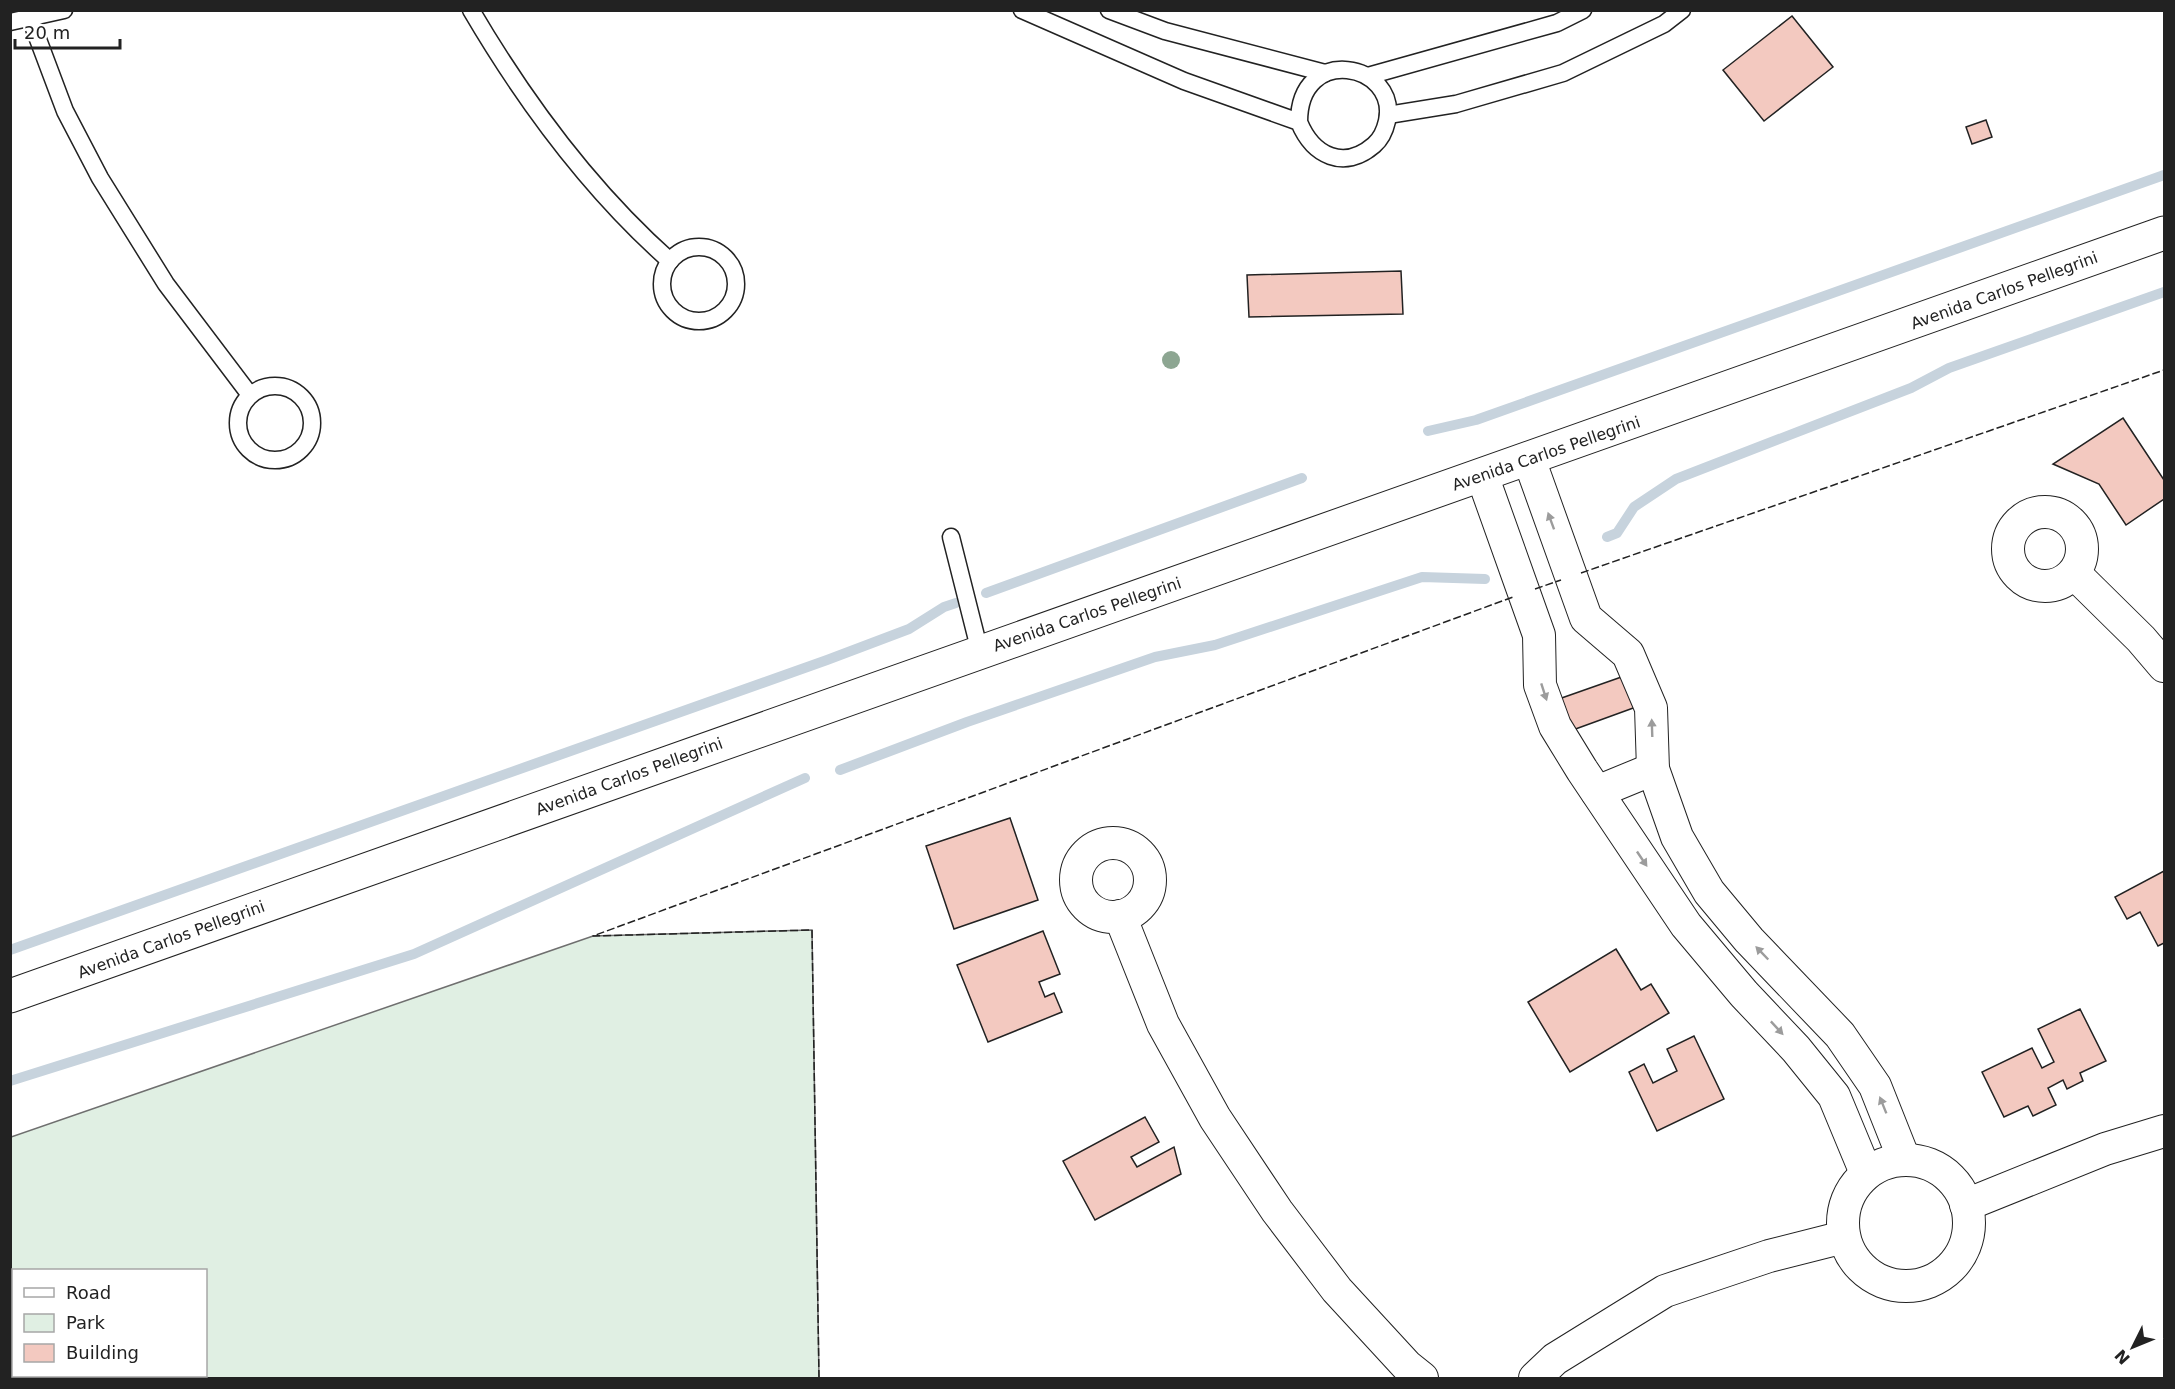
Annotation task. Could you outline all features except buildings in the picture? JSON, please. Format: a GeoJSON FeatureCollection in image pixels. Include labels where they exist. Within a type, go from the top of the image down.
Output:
{"type":"FeatureCollection","features":[{"type":"Feature","properties":{"kind":"main road","name":"Avenida Carlos Pellegrini"},"geometry":{"type":"LineString","coordinates":[[10,996],[2164,233]]}},
{"type":"Feature","properties":{"kind":"street"},"geometry":{"type":"LineString","coordinates":[[1529,459],[1586,618],[1628,654],[1651,708],[1653,769],[1677,837],[1708,892],[1749,940],[1840,1035],[1875,1086],[1904,1159]]}},
{"type":"Feature","properties":{"kind":"street"},"geometry":{"type":"LineString","coordinates":[[1482,476],[1539,634],[1540,685],[1555,726],[1686,924],[1834,1096],[1866,1173]]}},
{"type":"Feature","properties":{"kind":"street"},"geometry":{"type":"LineString","coordinates":[[2074,573],[2141,639],[2164,666]]}},
{"type":"Feature","properties":{"kind":"street"},"geometry":{"type":"LineString","coordinates":[[1539,634],[1586,618]]}},
{"type":"Feature","properties":{"kind":"street"},"geometry":{"type":"LineString","coordinates":[[1597,792],[1653,769]]}},
{"type":"Feature","properties":{"kind":"street"},"geometry":{"type":"LineString","coordinates":[[1120,916],[1163,1024],[1215,1118],[1277,1211],[1337,1290],[1407,1366],[1422,1378]]}},
{"type":"Feature","properties":{"kind":"street"},"geometry":{"type":"LineString","coordinates":[[1966,1205],[2105,1149],[2164,1131]]}},
{"type":"Feature","properties":{"kind":"street"},"geometry":{"type":"LineString","coordinates":[[1904,1159],[1925,1162],[1943,1172],[1958,1187],[1966,1205],[1970,1226],[1965,1247],[1954,1265],[1937,1279],[1917,1286],[1896,1286],[1876,1279],[1858,1266],[1847,1248],[1842,1228],[1844,1207],[1852,1188],[1866,1173],[1884,1163],[1904,1159]]}},
{"type":"Feature","properties":{"kind":"street"},"geometry":{"type":"LineString","coordinates":[[1535,1378],[1555,1359],[1665,1291],[1768,1256],[1844,1237]]}},
{"type":"Feature","properties":{"kind":"lane"},"geometry":{"type":"LineString","coordinates":[[10,22],[28,14],[64,10]]}},
{"type":"Feature","properties":{"kind":"lane"},"geometry":{"type":"LineString","coordinates":[[471,10],[503,65],[558,140],[637,231],[670,261]]}},
{"type":"Feature","properties":{"kind":"lane"},"geometry":{"type":"LineString","coordinates":[[1022,10],[1184,81],[1299,122]]}},
{"type":"Feature","properties":{"kind":"lane"},"geometry":{"type":"LineString","coordinates":[[1109,10],[1165,31],[1325,73]]}},
{"type":"Feature","properties":{"kind":"lane"},"geometry":{"type":"LineString","coordinates":[[1368,76],[1557,23],[1583,10]]}},
{"type":"Feature","properties":{"kind":"lane"},"geometry":{"type":"LineString","coordinates":[[1388,115],[1456,104],[1563,73],[1664,24],[1682,10]]}},
{"type":"Feature","properties":{"kind":"lane"},"geometry":{"type":"LineString","coordinates":[[28,14],[65,111],[100,178],[166,284],[250,395]]}},
{"type":"Feature","properties":{"kind":"lane"},"geometry":{"type":"LineString","coordinates":[[1339,69],[1354,70],[1368,76],[1379,87],[1386,100],[1388,115],[1385,129],[1378,142],[1368,151],[1354,157],[1340,158],[1326,155],[1313,147],[1305,136],[1299,122],[1299,108],[1303,94],[1312,82],[1325,73],[1339,69]]}},
{"type":"Feature","properties":{"kind":"lane"},"geometry":{"type":"LineString","coordinates":[[702,247],[714,250],[732,266],[736,278],[733,302],[725,312],[715,318],[703,321],[679,316],[664,296],[662,284],[664,272],[670,261],[690,248],[702,247]]}},
{"type":"Feature","properties":{"kind":"lane"},"geometry":{"type":"LineString","coordinates":[[278,386],[290,389],[300,396],[308,405],[311,417],[309,435],[300,451],[278,460],[266,459],[254,454],[245,446],[239,435],[237,423],[240,411],[250,395],[266,387],[278,386]]}},
{"type":"Feature","properties":{"kind":"lane"},"geometry":{"type":"LineString","coordinates":[[951,537],[980,652]]}},
{"type":"Feature","properties":{"kind":"green space"},"geometry":{"type":"Polygon","coordinates":[[[812,930],[819,1378],[11,1378],[11,1137],[593,936],[812,930]]]}},
{"type":"Feature","properties":{"kind":"waterway"},"geometry":{"type":"LineString","coordinates":[[1428,431],[1476,420],[2164,175]]}},
{"type":"Feature","properties":{"kind":"waterway"},"geometry":{"type":"LineString","coordinates":[[1607,537],[1617,533],[1634,507],[1676,479],[1911,388],[1949,368],[2164,292]]}},
{"type":"Feature","properties":{"kind":"waterway"},"geometry":{"type":"LineString","coordinates":[[986,593],[1302,478]]}},
{"type":"Feature","properties":{"kind":"waterway"},"geometry":{"type":"LineString","coordinates":[[840,770],[967,722],[1155,657],[1215,645],[1422,577],[1485,579]]}},
{"type":"Feature","properties":{"kind":"waterway"},"geometry":{"type":"LineString","coordinates":[[10,950],[827,660],[909,629],[944,607],[956,603]]}},
{"type":"Feature","properties":{"kind":"waterway"},"geometry":{"type":"LineString","coordinates":[[10,1081],[414,954],[805,778]]}},
{"type":"Feature","properties":{"kind":"fence"},"geometry":{"type":"LineString","coordinates":[[1581,573],[2164,370]]}},
{"type":"Feature","properties":{"kind":"fence"},"geometry":{"type":"LineString","coordinates":[[1535,589],[1561,580]]}},
{"type":"Feature","properties":{"kind":"fence"},"geometry":{"type":"LineString","coordinates":[[819,1378],[812,930],[593,936],[1513,597]]}}]}
